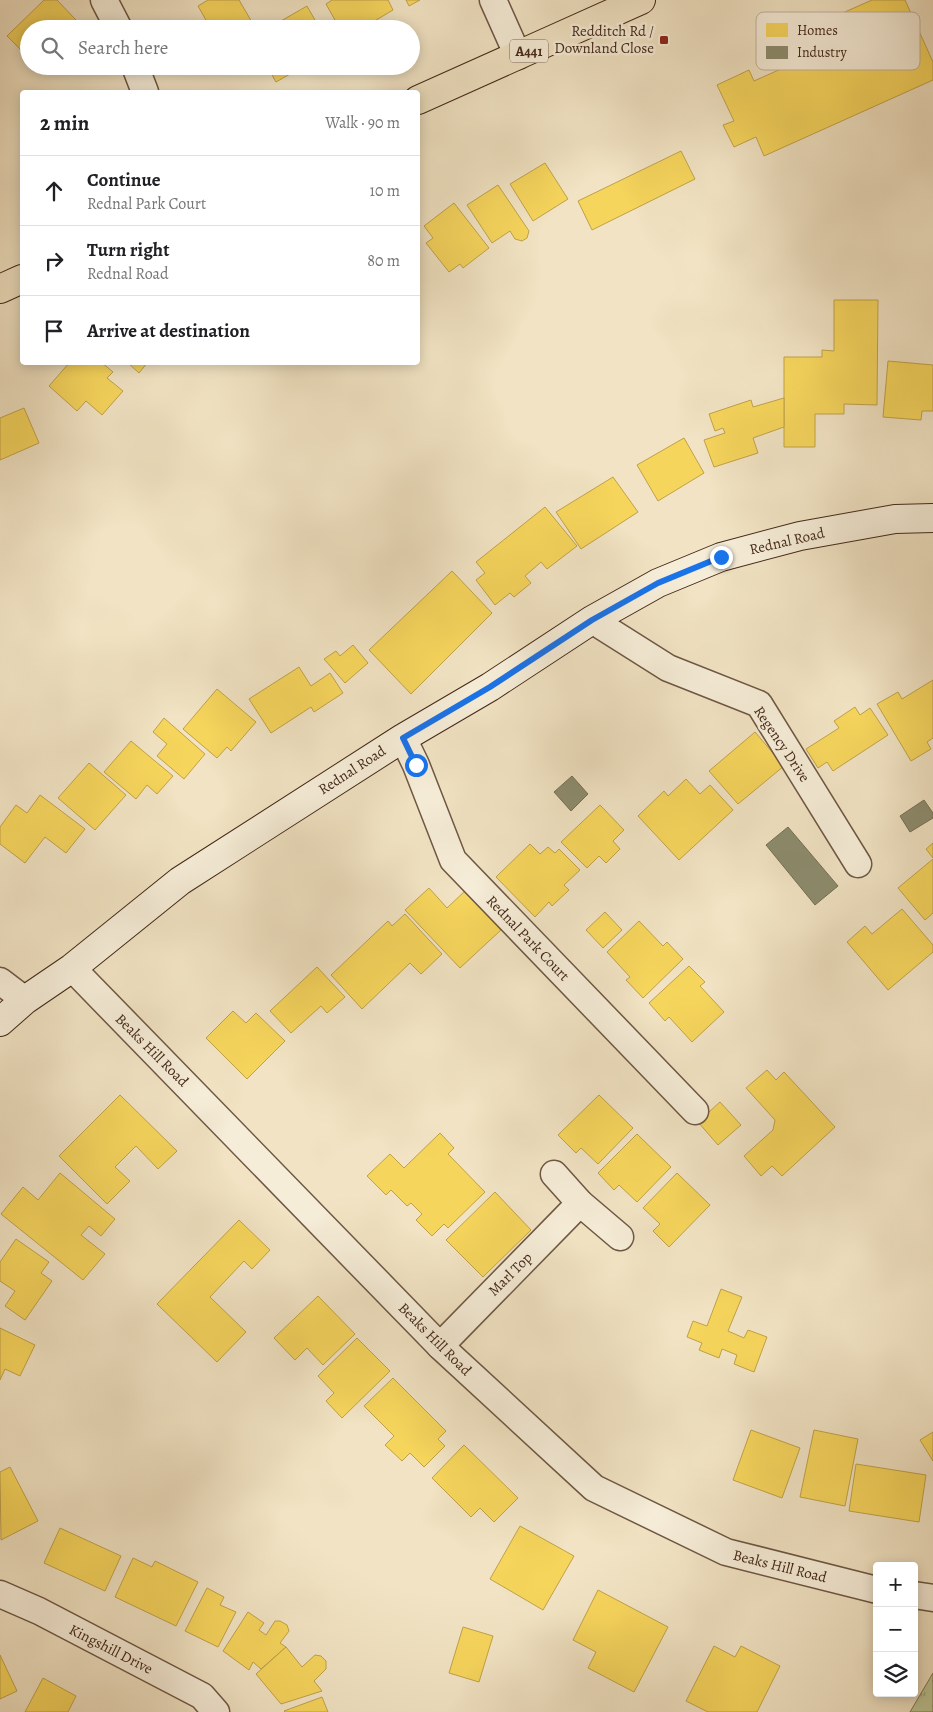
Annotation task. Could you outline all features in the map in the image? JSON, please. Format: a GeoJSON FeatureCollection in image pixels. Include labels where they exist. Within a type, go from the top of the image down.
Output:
{"type":"FeatureCollection","features":[{"type":"Feature","properties":{"kind":"highway","name":"A441"},"geometry":{"type":"LineString","coordinates":[[420,99],[641,0]]}},
{"type":"Feature","properties":{"kind":"highway"},"geometry":{"type":"LineString","coordinates":[[0,289],[20,280]]}},
{"type":"Feature","properties":{"kind":"street"},"geometry":{"type":"LineString","coordinates":[[104,0],[114,20]]}},
{"type":"Feature","properties":{"kind":"street"},"geometry":{"type":"LineString","coordinates":[[493,0],[518,56]]}},
{"type":"Feature","properties":{"kind":"street"},"geometry":{"type":"LineString","coordinates":[[138,75],[144,90]]}},
{"type":"Feature","properties":{"kind":"street","name":"Rednal Road"},"geometry":{"type":"LineString","coordinates":[[0,1022],[26,1000],[72,968],[180,881],[403,738],[490,687],[592,620],[658,583],[721,557],[800,536],[895,519],[933,518]]}},
{"type":"Feature","properties":{"kind":"street","name":"Regency Drive"},"geometry":{"type":"LineString","coordinates":[[592,620],[668,668],[759,704],[858,864]]}},
{"type":"Feature","properties":{"kind":"street","name":"Rednal Park Court"},"geometry":{"type":"LineString","coordinates":[[403,738],[453,860],[695,1111]]}},
{"type":"Feature","properties":{"kind":"street","name":"Beaks Hill Road"},"geometry":{"type":"LineString","coordinates":[[72,968],[440,1346],[594,1488],[726,1552],[873,1589]]}},
{"type":"Feature","properties":{"kind":"street"},"geometry":{"type":"LineString","coordinates":[[0,981],[26,1000]]}},
{"type":"Feature","properties":{"kind":"street"},"geometry":{"type":"LineString","coordinates":[[554,1174],[580,1203],[620,1237]]}},
{"type":"Feature","properties":{"kind":"street","name":"Marl Top"},"geometry":{"type":"LineString","coordinates":[[440,1346],[580,1203]]}},
{"type":"Feature","properties":{"kind":"street","name":"Kingshill Drive"},"geometry":{"type":"LineString","coordinates":[[0,1594],[39,1611],[202,1696],[216,1712]]}},
{"type":"Feature","properties":{"kind":"street"},"geometry":{"type":"LineString","coordinates":[[918,1596],[933,1598]]}},
{"type":"Feature","properties":{"kind":"green space"},"geometry":{"type":"Polygon","coordinates":[[[933,1673],[933,1712],[910,1712],[933,1673]]]}},
{"type":"Feature","properties":{"kind":"building: Homes"},"geometry":{"type":"Polygon","coordinates":[[[44,0],[57,0],[76,20],[23,20],[44,0]]]}},
{"type":"Feature","properties":{"kind":"building: Homes"},"geometry":{"type":"Polygon","coordinates":[[[208,0],[239,0],[251,20],[206,20],[198,6],[208,0]]]}},
{"type":"Feature","properties":{"kind":"building: Homes"},"geometry":{"type":"Polygon","coordinates":[[[332,0],[388,0],[393,10],[376,20],[335,20],[326,4],[332,0]]]}},
{"type":"Feature","properties":{"kind":"building: Homes"},"geometry":{"type":"Polygon","coordinates":[[[406,0],[420,0],[409,6],[406,0]]]}},
{"type":"Feature","properties":{"kind":"building: Homes"},"geometry":{"type":"Polygon","coordinates":[[[872,0],[905,0],[910,12],[845,12],[872,0]]]}},
{"type":"Feature","properties":{"kind":"building: Homes"},"geometry":{"type":"Polygon","coordinates":[[[307,6],[315,20],[283,20],[307,6]]]}},
{"type":"Feature","properties":{"kind":"building: Homes"},"geometry":{"type":"Polygon","coordinates":[[[20,23],[20,49],[7,36],[20,23]]]}},
{"type":"Feature","properties":{"kind":"building: Homes"},"geometry":{"type":"Polygon","coordinates":[[[920,33],[933,62],[933,80],[764,156],[756,137],[734,147],[723,125],[734,121],[717,85],[749,70],[754,81],[779,70],[920,70],[920,33]]]}},
{"type":"Feature","properties":{"kind":"building: Homes"},"geometry":{"type":"Polygon","coordinates":[[[272,75],[288,75],[276,82],[272,75]]]}},
{"type":"Feature","properties":{"kind":"building: Homes"},"geometry":{"type":"Polygon","coordinates":[[[681,151],[695,179],[592,230],[578,201],[681,151]]]}},
{"type":"Feature","properties":{"kind":"building: Homes"},"geometry":{"type":"Polygon","coordinates":[[[545,163],[568,199],[533,221],[510,184],[545,163]]]}},
{"type":"Feature","properties":{"kind":"building: Homes"},"geometry":{"type":"Polygon","coordinates":[[[498,185],[529,231],[527,238],[522,241],[515,239],[510,231],[492,243],[467,205],[498,185]]]}},
{"type":"Feature","properties":{"kind":"building: Homes"},"geometry":{"type":"Polygon","coordinates":[[[454,203],[489,248],[463,268],[460,264],[449,272],[426,243],[433,238],[424,226],[454,203]]]}},
{"type":"Feature","properties":{"kind":"building: Homes"},"geometry":{"type":"Polygon","coordinates":[[[834,300],[878,300],[877,405],[844,404],[844,414],[815,414],[815,447],[784,447],[784,357],[822,357],[822,350],[834,351],[834,300]]]}},
{"type":"Feature","properties":{"kind":"building: Homes"},"geometry":{"type":"Polygon","coordinates":[[[888,361],[933,365],[933,411],[922,411],[921,420],[883,417],[888,361]]]}},
{"type":"Feature","properties":{"kind":"building: Homes"},"geometry":{"type":"Polygon","coordinates":[[[67,365],[105,365],[113,372],[107,378],[123,391],[102,415],[86,401],[77,411],[49,386],[67,365]]]}},
{"type":"Feature","properties":{"kind":"building: Homes"},"geometry":{"type":"Polygon","coordinates":[[[130,365],[146,365],[139,373],[130,365]]]}},
{"type":"Feature","properties":{"kind":"building: Homes"},"geometry":{"type":"Polygon","coordinates":[[[784,398],[784,427],[753,438],[758,453],[714,467],[704,440],[725,433],[723,428],[715,431],[709,414],[751,400],[753,407],[784,398]]]}},
{"type":"Feature","properties":{"kind":"building: Homes"},"geometry":{"type":"Polygon","coordinates":[[[24,408],[39,443],[0,460],[0,418],[24,408]]]}},
{"type":"Feature","properties":{"kind":"building: Homes"},"geometry":{"type":"Polygon","coordinates":[[[684,438],[704,473],[658,501],[637,465],[684,438]]]}},
{"type":"Feature","properties":{"kind":"building: Homes"},"geometry":{"type":"Polygon","coordinates":[[[613,477],[638,512],[581,549],[556,512],[613,477]]]}},
{"type":"Feature","properties":{"kind":"building: Homes"},"geometry":{"type":"Polygon","coordinates":[[[545,507],[577,546],[547,569],[541,562],[525,576],[531,583],[514,597],[510,593],[495,605],[476,580],[485,573],[476,562],[545,507]]]}},
{"type":"Feature","properties":{"kind":"building: Homes"},"geometry":{"type":"Polygon","coordinates":[[[452,571],[492,613],[411,694],[369,650],[452,571]]]}},
{"type":"Feature","properties":{"kind":"building: Homes"},"geometry":{"type":"Polygon","coordinates":[[[353,645],[368,663],[345,683],[324,659],[336,651],[340,656],[353,645]]]}},
{"type":"Feature","properties":{"kind":"building: Homes"},"geometry":{"type":"Polygon","coordinates":[[[299,667],[311,686],[330,673],[343,693],[314,712],[311,707],[271,733],[249,699],[299,667]]]}},
{"type":"Feature","properties":{"kind":"building: Homes"},"geometry":{"type":"Polygon","coordinates":[[[933,680],[933,738],[927,742],[931,749],[911,761],[877,704],[898,692],[902,699],[933,680]]]}},
{"type":"Feature","properties":{"kind":"building: Homes"},"geometry":{"type":"Polygon","coordinates":[[[217,689],[256,722],[231,751],[227,747],[217,758],[183,729],[217,689]]]}},
{"type":"Feature","properties":{"kind":"building: Homes"},"geometry":{"type":"Polygon","coordinates":[[[855,707],[860,715],[870,708],[888,735],[833,771],[827,762],[818,768],[806,749],[839,728],[834,721],[855,707]]]}},
{"type":"Feature","properties":{"kind":"building: Homes"},"geometry":{"type":"Polygon","coordinates":[[[164,718],[205,754],[184,779],[157,756],[167,744],[153,732],[164,718]]]}},
{"type":"Feature","properties":{"kind":"building: Homes"},"geometry":{"type":"Polygon","coordinates":[[[755,732],[784,766],[738,804],[709,771],[755,732]]]}},
{"type":"Feature","properties":{"kind":"building: Homes"},"geometry":{"type":"Polygon","coordinates":[[[131,741],[173,776],[157,794],[147,785],[136,799],[104,772],[131,741]]]}},
{"type":"Feature","properties":{"kind":"building: Homes"},"geometry":{"type":"Polygon","coordinates":[[[89,763],[126,795],[95,830],[58,798],[89,763]]]}},
{"type":"Feature","properties":{"kind":"building: Homes"},"geometry":{"type":"Polygon","coordinates":[[[686,779],[700,794],[710,785],[733,810],[679,860],[638,816],[664,791],[668,796],[686,779]]]}},
{"type":"Feature","properties":{"kind":"building: Homes"},"geometry":{"type":"Polygon","coordinates":[[[40,795],[85,829],[66,853],[45,837],[25,863],[0,844],[0,827],[16,805],[27,813],[40,795]]]}},
{"type":"Feature","properties":{"kind":"building: Homes"},"geometry":{"type":"Polygon","coordinates":[[[600,805],[624,830],[613,841],[620,849],[606,863],[599,856],[587,868],[561,842],[600,805]]]}},
{"type":"Feature","properties":{"kind":"building: Homes"},"geometry":{"type":"Polygon","coordinates":[[[933,843],[933,858],[926,849],[933,843]]]}},
{"type":"Feature","properties":{"kind":"building: Homes"},"geometry":{"type":"Polygon","coordinates":[[[530,844],[540,854],[548,847],[555,853],[559,849],[580,870],[564,885],[569,890],[552,906],[549,902],[535,917],[496,877],[530,844]]]}},
{"type":"Feature","properties":{"kind":"building: Homes"},"geometry":{"type":"Polygon","coordinates":[[[933,859],[933,913],[925,920],[898,888],[933,859]]]}},
{"type":"Feature","properties":{"kind":"building: Homes"},"geometry":{"type":"Polygon","coordinates":[[[429,888],[447,908],[466,890],[502,929],[460,968],[405,910],[429,888]]]}},
{"type":"Feature","properties":{"kind":"building: Homes"},"geometry":{"type":"Polygon","coordinates":[[[902,909],[933,945],[933,952],[888,990],[847,942],[865,926],[872,934],[902,909]]]}},
{"type":"Feature","properties":{"kind":"building: Homes"},"geometry":{"type":"Polygon","coordinates":[[[605,912],[622,930],[603,948],[586,930],[605,912]]]}},
{"type":"Feature","properties":{"kind":"building: Homes"},"geometry":{"type":"Polygon","coordinates":[[[405,914],[442,954],[421,974],[410,963],[362,1009],[331,975],[388,921],[392,926],[405,914]]]}},
{"type":"Feature","properties":{"kind":"building: Homes"},"geometry":{"type":"Polygon","coordinates":[[[639,921],[663,946],[667,942],[683,959],[643,998],[626,980],[630,977],[607,952],[639,921]]]}},
{"type":"Feature","properties":{"kind":"building: Homes"},"geometry":{"type":"Polygon","coordinates":[[[689,966],[705,982],[700,986],[724,1012],[692,1042],[669,1017],[665,1021],[649,1003],[689,966]]]}},
{"type":"Feature","properties":{"kind":"building: Homes"},"geometry":{"type":"Polygon","coordinates":[[[317,967],[345,997],[327,1013],[321,1006],[291,1033],[270,1011],[317,967]]]}},
{"type":"Feature","properties":{"kind":"building: Homes"},"geometry":{"type":"Polygon","coordinates":[[[233,1011],[246,1023],[256,1013],[285,1041],[247,1079],[206,1038],[233,1011]]]}},
{"type":"Feature","properties":{"kind":"building: Homes"},"geometry":{"type":"Polygon","coordinates":[[[767,1070],[776,1080],[784,1072],[835,1127],[782,1176],[772,1166],[761,1176],[744,1156],[773,1130],[775,1120],[746,1088],[767,1070]]]}},
{"type":"Feature","properties":{"kind":"building: Homes"},"geometry":{"type":"Polygon","coordinates":[[[120,1095],[177,1151],[158,1169],[136,1146],[115,1167],[130,1181],[107,1204],[59,1156],[120,1095]]]}},
{"type":"Feature","properties":{"kind":"building: Homes"},"geometry":{"type":"Polygon","coordinates":[[[599,1095],[633,1128],[598,1164],[581,1148],[576,1153],[558,1135],[599,1095]]]}},
{"type":"Feature","properties":{"kind":"building: Homes"},"geometry":{"type":"Polygon","coordinates":[[[720,1102],[741,1125],[718,1145],[698,1122],[720,1102]]]}},
{"type":"Feature","properties":{"kind":"building: Homes"},"geometry":{"type":"Polygon","coordinates":[[[440,1133],[454,1148],[448,1154],[485,1192],[448,1228],[444,1224],[432,1236],[416,1220],[422,1214],[411,1203],[407,1206],[391,1190],[386,1195],[367,1176],[390,1154],[404,1168],[440,1133]]]}},
{"type":"Feature","properties":{"kind":"building: Homes"},"geometry":{"type":"Polygon","coordinates":[[[637,1134],[671,1167],[637,1202],[619,1185],[614,1190],[598,1173],[637,1134]]]}},
{"type":"Feature","properties":{"kind":"building: Homes"},"geometry":{"type":"Polygon","coordinates":[[[60,1173],[115,1219],[101,1236],[89,1226],[81,1235],[105,1254],[83,1280],[1,1214],[23,1187],[38,1200],[60,1173]]]}},
{"type":"Feature","properties":{"kind":"building: Homes"},"geometry":{"type":"Polygon","coordinates":[[[677,1173],[710,1205],[669,1247],[653,1231],[660,1224],[643,1208],[677,1173]]]}},
{"type":"Feature","properties":{"kind":"building: Homes"},"geometry":{"type":"Polygon","coordinates":[[[495,1192],[531,1230],[483,1277],[446,1240],[495,1192]]]}},
{"type":"Feature","properties":{"kind":"building: Homes"},"geometry":{"type":"Polygon","coordinates":[[[239,1220],[270,1250],[252,1269],[244,1261],[210,1297],[246,1332],[217,1362],[157,1304],[239,1220]]]}},
{"type":"Feature","properties":{"kind":"building: Homes"},"geometry":{"type":"Polygon","coordinates":[[[16,1239],[49,1262],[41,1273],[52,1281],[25,1320],[5,1306],[15,1291],[0,1281],[0,1262],[16,1239]]]}},
{"type":"Feature","properties":{"kind":"building: Homes"},"geometry":{"type":"Polygon","coordinates":[[[721,1289],[742,1297],[728,1331],[744,1338],[748,1330],[767,1337],[754,1372],[734,1364],[737,1355],[722,1349],[719,1358],[699,1350],[702,1343],[687,1337],[693,1321],[707,1326],[721,1289]]]}},
{"type":"Feature","properties":{"kind":"building: Homes"},"geometry":{"type":"Polygon","coordinates":[[[318,1296],[355,1334],[323,1365],[307,1348],[295,1360],[274,1338],[318,1296]]]}},
{"type":"Feature","properties":{"kind":"building: Homes"},"geometry":{"type":"Polygon","coordinates":[[[0,1328],[35,1345],[20,1376],[5,1369],[0,1380],[0,1328]]]}},
{"type":"Feature","properties":{"kind":"building: Homes"},"geometry":{"type":"Polygon","coordinates":[[[357,1338],[390,1371],[342,1418],[326,1401],[334,1393],[318,1376],[357,1338]]]}},
{"type":"Feature","properties":{"kind":"building: Homes"},"geometry":{"type":"Polygon","coordinates":[[[393,1378],[446,1431],[438,1439],[445,1446],[424,1467],[410,1453],[402,1461],[385,1445],[394,1436],[364,1406],[393,1378]]]}},
{"type":"Feature","properties":{"kind":"building: Homes"},"geometry":{"type":"Polygon","coordinates":[[[751,1430],[800,1448],[782,1498],[733,1480],[751,1430]]]}},
{"type":"Feature","properties":{"kind":"building: Homes"},"geometry":{"type":"Polygon","coordinates":[[[814,1430],[858,1439],[845,1506],[800,1497],[814,1430]]]}},
{"type":"Feature","properties":{"kind":"building: Homes"},"geometry":{"type":"Polygon","coordinates":[[[933,1432],[933,1461],[920,1440],[933,1432]]]}},
{"type":"Feature","properties":{"kind":"building: Homes"},"geometry":{"type":"Polygon","coordinates":[[[464,1445],[518,1498],[494,1522],[480,1508],[471,1517],[432,1478],[464,1445]]]}},
{"type":"Feature","properties":{"kind":"building: Homes"},"geometry":{"type":"Polygon","coordinates":[[[856,1464],[926,1475],[919,1522],[849,1511],[856,1464]]]}},
{"type":"Feature","properties":{"kind":"building: Homes"},"geometry":{"type":"Polygon","coordinates":[[[10,1467],[38,1521],[1,1540],[0,1472],[10,1467]]]}},
{"type":"Feature","properties":{"kind":"building: Homes"},"geometry":{"type":"Polygon","coordinates":[[[520,1526],[574,1556],[543,1610],[490,1579],[520,1526]]]}},
{"type":"Feature","properties":{"kind":"building: Homes"},"geometry":{"type":"Polygon","coordinates":[[[60,1528],[121,1556],[105,1591],[44,1563],[60,1528]]]}},
{"type":"Feature","properties":{"kind":"building: Homes"},"geometry":{"type":"Polygon","coordinates":[[[133,1558],[152,1567],[155,1561],[198,1582],[176,1626],[115,1597],[133,1558]]]}},
{"type":"Feature","properties":{"kind":"building: Homes"},"geometry":{"type":"Polygon","coordinates":[[[207,1588],[224,1597],[220,1605],[236,1612],[218,1647],[185,1631],[207,1588]]]}},
{"type":"Feature","properties":{"kind":"building: Homes"},"geometry":{"type":"Polygon","coordinates":[[[598,1590],[668,1627],[634,1692],[588,1668],[596,1652],[573,1640],[598,1590]]]}},
{"type":"Feature","properties":{"kind":"building: Homes"},"geometry":{"type":"Polygon","coordinates":[[[248,1612],[264,1623],[259,1630],[266,1635],[275,1621],[280,1621],[287,1625],[289,1631],[280,1643],[286,1647],[261,1669],[253,1662],[249,1670],[223,1651],[248,1612]]]}},
{"type":"Feature","properties":{"kind":"building: Homes"},"geometry":{"type":"Polygon","coordinates":[[[463,1627],[493,1636],[479,1682],[449,1673],[463,1627]]]}},
{"type":"Feature","properties":{"kind":"building: Homes"},"geometry":{"type":"Polygon","coordinates":[[[714,1646],[735,1657],[741,1646],[780,1666],[757,1712],[708,1712],[686,1701],[714,1646]]]}},
{"type":"Feature","properties":{"kind":"building: Homes"},"geometry":{"type":"Polygon","coordinates":[[[286,1647],[302,1667],[315,1655],[321,1656],[326,1661],[326,1669],[314,1681],[322,1691],[281,1704],[256,1674],[286,1647]]]}},
{"type":"Feature","properties":{"kind":"building: Homes"},"geometry":{"type":"Polygon","coordinates":[[[0,1655],[17,1691],[0,1699],[0,1655]]]}},
{"type":"Feature","properties":{"kind":"building: Homes"},"geometry":{"type":"Polygon","coordinates":[[[43,1678],[76,1696],[68,1712],[25,1712],[43,1678]]]}},
{"type":"Feature","properties":{"kind":"building: Homes"},"geometry":{"type":"Polygon","coordinates":[[[322,1697],[328,1712],[284,1711],[322,1697]]]}},
{"type":"Feature","properties":{"kind":"building: Industry"},"geometry":{"type":"Polygon","coordinates":[[[572,776],[588,794],[571,811],[554,792],[572,776]]]}},
{"type":"Feature","properties":{"kind":"building: Industry"},"geometry":{"type":"Polygon","coordinates":[[[924,800],[933,813],[933,818],[910,832],[900,816],[924,800]]]}},
{"type":"Feature","properties":{"kind":"building: Industry"},"geometry":{"type":"Polygon","coordinates":[[[788,827],[838,886],[815,905],[766,845],[788,827]]]}},
{"type":"Feature","properties":{"kind":"place","name":"Redditch Rd / Downland Close"},"geometry":{"type":"Point","coordinates":[664,40]}},
{"type":"Feature","properties":{"kind":"route"},"geometry":{"type":"LineString","coordinates":[[416,765],[403,738],[490,687],[592,620],[658,583],[721,557]]}}]}
